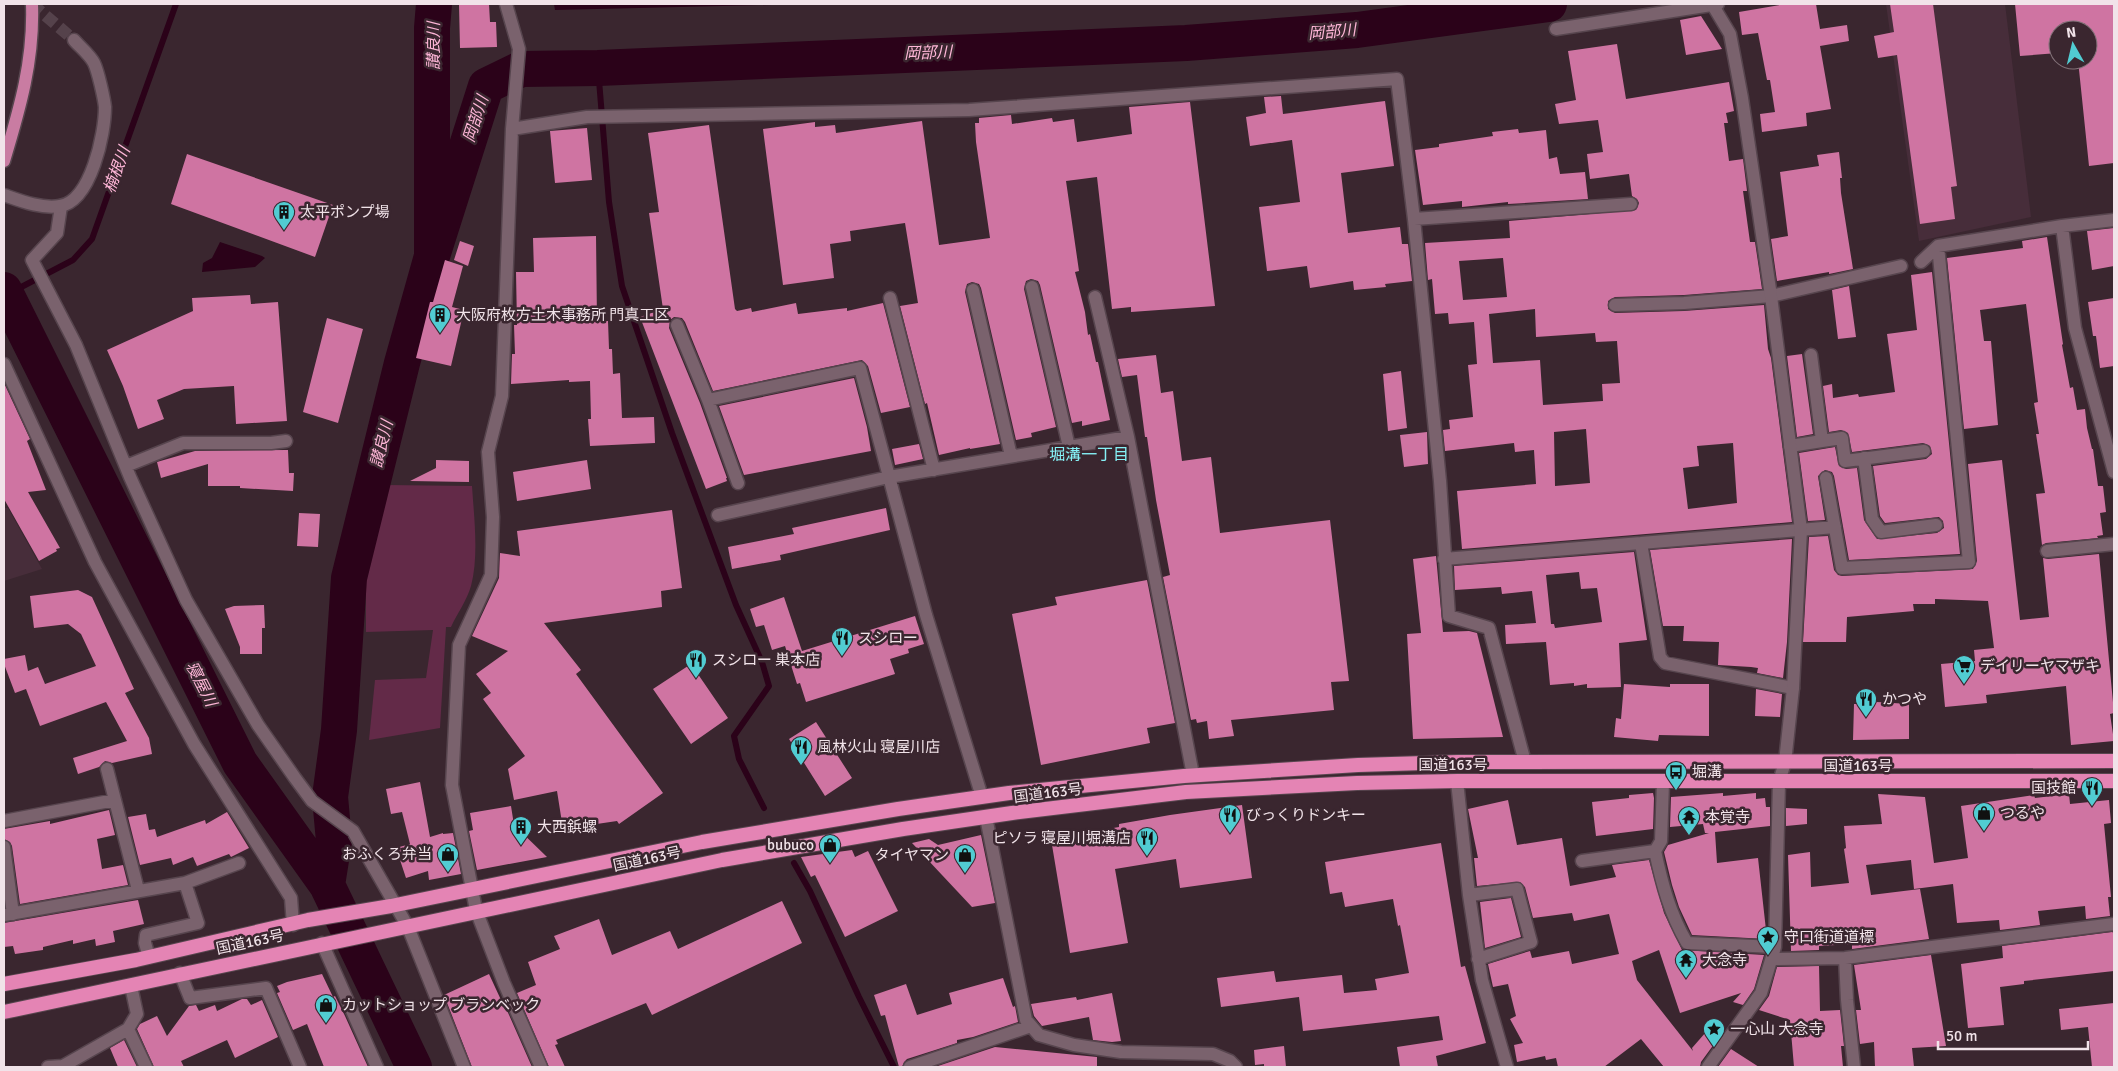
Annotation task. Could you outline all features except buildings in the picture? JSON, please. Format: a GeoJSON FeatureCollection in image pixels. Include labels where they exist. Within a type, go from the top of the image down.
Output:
{"type":"FeatureCollection","features":[{"type":"Feature","properties":{"kind":"highway","name":"国道163号"},"geometry":{"type":"LineString","coordinates":[[4,984],[148,957],[308,920],[394,906],[710,841],[982,797],[1193,775],[1367,765],[1525,762],[2114,761]]}},
{"type":"Feature","properties":{"kind":"highway","name":"国道163号"},"geometry":{"type":"LineString","coordinates":[[4,1012],[131,986],[322,943],[408,927],[476,910],[722,860],[986,817],[1186,792],[1357,782],[2114,781]]}},
{"type":"Feature","properties":{"kind":"main road"},"geometry":{"type":"LineString","coordinates":[[4,161],[24,92],[30,48],[32,4]]}},
{"type":"Feature","properties":{"kind":"street"},"geometry":{"type":"LineString","coordinates":[[506,4],[519,49],[519,58],[512,129],[502,396],[488,452],[493,517],[491,575],[459,645],[452,785],[476,910],[504,983],[541,1067]]}},
{"type":"Feature","properties":{"kind":"street"},"geometry":{"type":"LineString","coordinates":[[1556,29],[1714,4],[1730,34],[1742,98],[1771,296],[1800,530],[1793,688],[1785,762],[1779,782],[1774,953],[1761,993],[1708,1067]]}},
{"type":"Feature","properties":{"kind":"street"},"geometry":{"type":"LineString","coordinates":[[4,195],[42,206],[61,206],[79,194],[92,172],[102,136],[105,106],[94,62],[74,40]]}},
{"type":"Feature","properties":{"kind":"street"},"geometry":{"type":"LineString","coordinates":[[512,129],[587,117],[969,110],[1397,79],[1414,219],[1440,481],[1449,616],[1489,628],[1525,762]]}},
{"type":"Feature","properties":{"kind":"street"},"geometry":{"type":"LineString","coordinates":[[1414,219],[1631,204]]}},
{"type":"Feature","properties":{"kind":"street"},"geometry":{"type":"LineString","coordinates":[[61,206],[57,233],[32,260],[76,345],[126,466],[186,600],[258,725],[312,801],[353,831],[394,906],[408,927],[464,1067]]}},
{"type":"Feature","properties":{"kind":"street"},"geometry":{"type":"LineString","coordinates":[[1921,262],[1938,246],[2062,226],[2114,220]]}},
{"type":"Feature","properties":{"kind":"street"},"geometry":{"type":"LineString","coordinates":[[2062,226],[2075,328],[2114,472]]}},
{"type":"Feature","properties":{"kind":"street"},"geometry":{"type":"LineString","coordinates":[[1826,478],[1842,568],[1969,562],[1938,246]]}},
{"type":"Feature","properties":{"kind":"street"},"geometry":{"type":"LineString","coordinates":[[1615,305],[1729,300],[1771,296],[1901,266]]}},
{"type":"Feature","properties":{"kind":"street"},"geometry":{"type":"LineString","coordinates":[[1032,287],[1069,447]]}},
{"type":"Feature","properties":{"kind":"street"},"geometry":{"type":"LineString","coordinates":[[973,290],[1011,456]]}},
{"type":"Feature","properties":{"kind":"street"},"geometry":{"type":"LineString","coordinates":[[1095,297],[1128,437],[1193,775]]}},
{"type":"Feature","properties":{"kind":"street"},"geometry":{"type":"LineString","coordinates":[[890,298],[934,470]]}},
{"type":"Feature","properties":{"kind":"street"},"geometry":{"type":"LineString","coordinates":[[677,324],[708,400],[738,483]]}},
{"type":"Feature","properties":{"kind":"street"},"geometry":{"type":"LineString","coordinates":[[1812,355],[1822,441]]}},
{"type":"Feature","properties":{"kind":"street"},"geometry":{"type":"LineString","coordinates":[[4,364],[95,562],[194,744],[291,898],[293,925]]}},
{"type":"Feature","properties":{"kind":"street"},"geometry":{"type":"LineString","coordinates":[[708,400],[860,368],[926,615],[982,797]]}},
{"type":"Feature","properties":{"kind":"street"},"geometry":{"type":"LineString","coordinates":[[718,515],[889,477],[1128,437]]}},
{"type":"Feature","properties":{"kind":"street"},"geometry":{"type":"LineString","coordinates":[[1790,446],[1842,438],[1845,461],[1924,451]]}},
{"type":"Feature","properties":{"kind":"street"},"geometry":{"type":"LineString","coordinates":[[126,466],[183,443],[271,443],[286,441]]}},
{"type":"Feature","properties":{"kind":"street"},"geometry":{"type":"LineString","coordinates":[[1864,458],[1872,519],[1881,532],[1936,525]]}},
{"type":"Feature","properties":{"kind":"street"},"geometry":{"type":"LineString","coordinates":[[1444,559],[1835,527]]}},
{"type":"Feature","properties":{"kind":"street"},"geometry":{"type":"LineString","coordinates":[[1641,543],[1660,657],[1665,663],[1793,688]]}},
{"type":"Feature","properties":{"kind":"street"},"geometry":{"type":"LineString","coordinates":[[2047,551],[2114,544]]}},
{"type":"Feature","properties":{"kind":"street"},"geometry":{"type":"LineString","coordinates":[[107,769],[138,890]]}},
{"type":"Feature","properties":{"kind":"street"},"geometry":{"type":"LineString","coordinates":[[1456,781],[1478,959],[1506,1067]]}},
{"type":"Feature","properties":{"kind":"street"},"geometry":{"type":"LineString","coordinates":[[1663,782],[1661,841],[1655,851],[1662,886],[1671,913],[1687,943],[1774,953],[1845,958],[2114,924]]}},
{"type":"Feature","properties":{"kind":"street"},"geometry":{"type":"LineString","coordinates":[[4,821],[115,800]]}},
{"type":"Feature","properties":{"kind":"street"},"geometry":{"type":"LineString","coordinates":[[986,817],[1026,1020],[1038,1035],[1074,1045],[1121,1052],[1213,1054],[1230,1061],[1236,1067]]}},
{"type":"Feature","properties":{"kind":"street"},"geometry":{"type":"LineString","coordinates":[[4,847],[8,915],[185,883],[239,862]]}},
{"type":"Feature","properties":{"kind":"street"},"geometry":{"type":"LineString","coordinates":[[1582,861],[1655,851]]}},
{"type":"Feature","properties":{"kind":"street"},"geometry":{"type":"LineString","coordinates":[[148,957],[145,943],[146,935],[198,922],[185,883]]}},
{"type":"Feature","properties":{"kind":"street"},"geometry":{"type":"LineString","coordinates":[[1469,895],[1517,889],[1531,942],[1478,959]]}},
{"type":"Feature","properties":{"kind":"street"},"geometry":{"type":"LineString","coordinates":[[322,943],[377,1067]]}},
{"type":"Feature","properties":{"kind":"street"},"geometry":{"type":"LineString","coordinates":[[1845,958],[1854,1067]]}},
{"type":"Feature","properties":{"kind":"street"},"geometry":{"type":"LineString","coordinates":[[180,974],[190,998],[266,988],[300,1067]]}},
{"type":"Feature","properties":{"kind":"street"},"geometry":{"type":"LineString","coordinates":[[48,1067],[63,1066],[128,1029],[137,1014],[131,986]]}},
{"type":"Feature","properties":{"kind":"street"},"geometry":{"type":"LineString","coordinates":[[910,1067],[1031,1026]]}},
{"type":"Feature","properties":{"kind":"street"},"geometry":{"type":"LineString","coordinates":[[128,1029],[146,1067]]}},
{"type":"Feature","properties":{"kind":"shaded area"},"geometry":{"type":"Polygon","coordinates":[[[554,4],[810,4],[555,10],[554,4]]]}},
{"type":"Feature","properties":{"kind":"shaded area"},"geometry":{"type":"Polygon","coordinates":[[[1886,4],[2005,4],[2031,217],[1919,241],[1886,4]]]}},
{"type":"Feature","properties":{"kind":"shaded area"},"geometry":{"type":"Polygon","coordinates":[[[220,242],[265,258],[255,267],[202,272],[203,263],[212,258],[220,242]]]}},
{"type":"Feature","properties":{"kind":"shaded area"},"geometry":{"type":"Polygon","coordinates":[[[385,485],[472,486],[475,562],[471,586],[467,596],[451,627],[446,627],[440,728],[369,740],[375,680],[426,678],[433,630],[366,632],[364,571],[385,485]]]}},
{"type":"Feature","properties":{"kind":"shaded area"},"geometry":{"type":"Polygon","coordinates":[[[4,508],[8,508],[42,569],[4,581],[4,508]]]}},
{"type":"Feature","properties":{"kind":"waterway","name":"楠根川"},"geometry":{"type":"LineString","coordinates":[[6,295],[73,260],[92,239],[176,4]]}},
{"type":"Feature","properties":{"kind":"waterway","name":"讃良川"},"geometry":{"type":"LineString","coordinates":[[327,885],[334,841],[330,797],[339,730],[349,578],[402,363],[432,256],[432,28],[434,4]]}},
{"type":"Feature","properties":{"kind":"waterway","name":"岡部川"},"geometry":{"type":"LineString","coordinates":[[432,256],[486,86],[521,69],[598,68],[1186,43],[1357,30],[1549,4]]}},
{"type":"Feature","properties":{"kind":"waterway"},"geometry":{"type":"LineString","coordinates":[[598,68],[609,202],[622,286],[672,433],[736,605],[762,662],[769,686],[734,736],[739,759],[764,808]]}},
{"type":"Feature","properties":{"kind":"waterway","name":"寝屋川"},"geometry":{"type":"LineString","coordinates":[[4,290],[240,763],[327,885],[414,1067]]}},
{"type":"Feature","properties":{"kind":"waterway"},"geometry":{"type":"LineString","coordinates":[[794,863],[810,891],[894,1067]]}},
{"type":"Feature","properties":{"kind":"tunnel"},"geometry":{"type":"LineString","coordinates":[[32,4],[74,40]]}},
{"type":"Feature","properties":{"kind":"place","name":"太平ポンプ場"},"geometry":{"type":"Point","coordinates":[284,231]}},
{"type":"Feature","properties":{"kind":"place","name":"大阪府枚方土木事務所 門真工区"},"geometry":{"type":"Point","coordinates":[440,334]}},
{"type":"Feature","properties":{"kind":"place","name":"スシロー"},"geometry":{"type":"Point","coordinates":[842,657]}},
{"type":"Feature","properties":{"kind":"place","name":"スシロー 巣本店"},"geometry":{"type":"Point","coordinates":[696,679]}},
{"type":"Feature","properties":{"kind":"place","name":"デイリーヤマザキ"},"geometry":{"type":"Point","coordinates":[1964,685]}},
{"type":"Feature","properties":{"kind":"place","name":"かつや"},"geometry":{"type":"Point","coordinates":[1866,718]}},
{"type":"Feature","properties":{"kind":"place","name":"風林火山 寝屋川店"},"geometry":{"type":"Point","coordinates":[801,766]}},
{"type":"Feature","properties":{"kind":"place","name":"堀溝"},"geometry":{"type":"Point","coordinates":[1676,791]}},
{"type":"Feature","properties":{"kind":"place","name":"国技館"},"geometry":{"type":"Point","coordinates":[2092,807]}},
{"type":"Feature","properties":{"kind":"place","name":"つるや"},"geometry":{"type":"Point","coordinates":[1984,832]}},
{"type":"Feature","properties":{"kind":"place","name":"びっくりドンキー"},"geometry":{"type":"Point","coordinates":[1230,834]}},
{"type":"Feature","properties":{"kind":"place","name":"本覚寺"},"geometry":{"type":"Point","coordinates":[1689,836]}},
{"type":"Feature","properties":{"kind":"place","name":"大西鋲螺"},"geometry":{"type":"Point","coordinates":[521,846]}},
{"type":"Feature","properties":{"kind":"place","name":"ピソラ 寝屋川堀溝店"},"geometry":{"type":"Point","coordinates":[1147,857]}},
{"type":"Feature","properties":{"kind":"place","name":"bubuco"},"geometry":{"type":"Point","coordinates":[830,864]}},
{"type":"Feature","properties":{"kind":"place","name":"おふくろ弁当"},"geometry":{"type":"Point","coordinates":[448,873]}},
{"type":"Feature","properties":{"kind":"place","name":"タイヤマン"},"geometry":{"type":"Point","coordinates":[965,874]}},
{"type":"Feature","properties":{"kind":"place","name":"守口街道道標"},"geometry":{"type":"Point","coordinates":[1768,956]}},
{"type":"Feature","properties":{"kind":"place","name":"大念寺"},"geometry":{"type":"Point","coordinates":[1686,979]}},
{"type":"Feature","properties":{"kind":"place","name":"カットショップ ブランベック"},"geometry":{"type":"Point","coordinates":[326,1024]}},
{"type":"Feature","properties":{"kind":"place","name":"一心山 大念寺"},"geometry":{"type":"Point","coordinates":[1714,1048]}},
{"type":"Feature","properties":{"kind":"district","name":"堀溝一丁目"},"geometry":{"type":"Point","coordinates":[1089,455]}}]}
